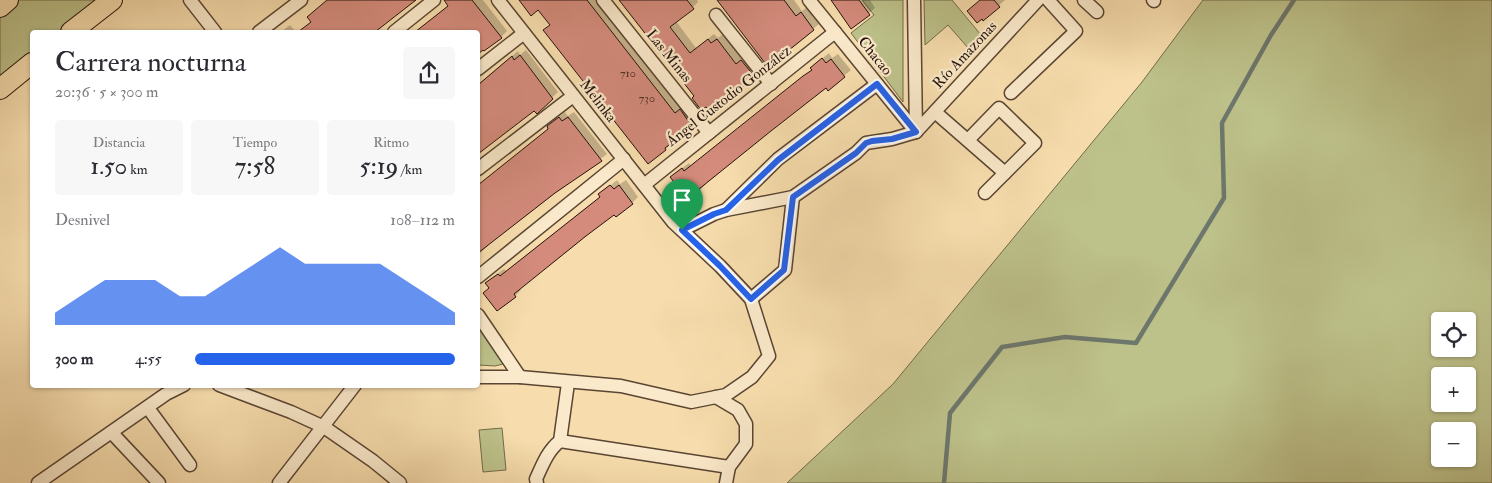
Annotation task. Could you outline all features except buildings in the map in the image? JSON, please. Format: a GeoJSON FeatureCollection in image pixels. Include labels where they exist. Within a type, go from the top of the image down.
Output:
{"type":"FeatureCollection","features":[{"type":"Feature","properties":{"kind":"main road"},"geometry":{"type":"LineString","coordinates":[[0,7],[8,0]]}},
{"type":"Feature","properties":{"kind":"main road"},"geometry":{"type":"LineString","coordinates":[[74,30],[112,0]]}},
{"type":"Feature","properties":{"kind":"main road"},"geometry":{"type":"LineString","coordinates":[[0,89],[30,65]]}},
{"type":"Feature","properties":{"kind":"street"},"geometry":{"type":"LineString","coordinates":[[190,0],[213,30]]}},
{"type":"Feature","properties":{"kind":"street"},"geometry":{"type":"LineString","coordinates":[[262,30],[301,0]]}},
{"type":"Feature","properties":{"kind":"street"},"geometry":{"type":"LineString","coordinates":[[396,30],[434,0]]}},
{"type":"Feature","properties":{"kind":"street","name":"Melinka"},"geometry":{"type":"LineString","coordinates":[[498,0],[678,226],[751,299]]}},
{"type":"Feature","properties":{"kind":"street","name":"Las Minas"},"geometry":{"type":"LineString","coordinates":[[603,0],[709,133]]}},
{"type":"Feature","properties":{"kind":"street","name":"Chacao"},"geometry":{"type":"LineString","coordinates":[[809,0],[916,132]]}},
{"type":"Feature","properties":{"kind":"street"},"geometry":{"type":"LineString","coordinates":[[678,226],[726,210],[793,197],[856,153],[866,143],[892,139],[916,132],[914,0]]}},
{"type":"Feature","properties":{"kind":"street","name":"Río Amazonas"},"geometry":{"type":"LineString","coordinates":[[916,132],[1038,0]]}},
{"type":"Feature","properties":{"kind":"street"},"geometry":{"type":"LineString","coordinates":[[1011,93],[1076,31],[1048,0]]}},
{"type":"Feature","properties":{"kind":"street"},"geometry":{"type":"LineString","coordinates":[[1084,0],[1097,12]]}},
{"type":"Feature","properties":{"kind":"street"},"geometry":{"type":"LineString","coordinates":[[716,15],[771,84]]}},
{"type":"Feature","properties":{"kind":"street","name":"Ángel Custodio González"},"geometry":{"type":"LineString","coordinates":[[644,185],[835,32]]}},
{"type":"Feature","properties":{"kind":"street"},"geometry":{"type":"LineString","coordinates":[[480,67],[524,33]]}},
{"type":"Feature","properties":{"kind":"street"},"geometry":{"type":"LineString","coordinates":[[726,210],[778,160],[877,84]]}},
{"type":"Feature","properties":{"kind":"street"},"geometry":{"type":"LineString","coordinates":[[480,168],[573,96]]}},
{"type":"Feature","properties":{"kind":"street"},"geometry":{"type":"LineString","coordinates":[[968,140],[999,108],[1034,143],[985,193]]}},
{"type":"Feature","properties":{"kind":"street"},"geometry":{"type":"LineString","coordinates":[[935,112],[1004,173]]}},
{"type":"Feature","properties":{"kind":"street"},"geometry":{"type":"LineString","coordinates":[[480,275],[624,159]]}},
{"type":"Feature","properties":{"kind":"street"},"geometry":{"type":"LineString","coordinates":[[480,377],[520,377],[620,386],[691,402],[726,395],[752,377],[769,356],[751,299],[784,270],[793,197]]}},
{"type":"Feature","properties":{"kind":"street"},"geometry":{"type":"LineString","coordinates":[[480,318],[520,377]]}},
{"type":"Feature","properties":{"kind":"street"},"geometry":{"type":"LineString","coordinates":[[560,441],[568,382]]}},
{"type":"Feature","properties":{"kind":"street"},"geometry":{"type":"LineString","coordinates":[[42,482],[166,394],[178,388]]}},
{"type":"Feature","properties":{"kind":"street"},"geometry":{"type":"LineString","coordinates":[[227,388],[291,412],[324,427],[397,482]]}},
{"type":"Feature","properties":{"kind":"street"},"geometry":{"type":"LineString","coordinates":[[279,483],[354,388]]}},
{"type":"Feature","properties":{"kind":"street"},"geometry":{"type":"LineString","coordinates":[[716,397],[738,410],[746,424],[746,444],[729,467],[726,483]]}},
{"type":"Feature","properties":{"kind":"street"},"geometry":{"type":"LineString","coordinates":[[148,408],[190,465]]}},
{"type":"Feature","properties":{"kind":"street"},"geometry":{"type":"LineString","coordinates":[[112,433],[159,483]]}},
{"type":"Feature","properties":{"kind":"street"},"geometry":{"type":"LineString","coordinates":[[537,483],[536,479],[542,466],[553,446],[560,441],[729,467]]}},
{"type":"Feature","properties":{"kind":"green space"},"geometry":{"type":"Polygon","coordinates":[[[19,0],[103,0],[65,30],[30,30],[30,57],[0,81],[0,16],[19,0]]]}},
{"type":"Feature","properties":{"kind":"green space"},"geometry":{"type":"Polygon","coordinates":[[[862,0],[903,0],[903,102],[851,33],[874,15],[862,0]]]}},
{"type":"Feature","properties":{"kind":"green space"},"geometry":{"type":"Polygon","coordinates":[[[924,0],[952,0],[981,35],[969,49],[948,25],[925,45],[924,0]]]}},
{"type":"Feature","properties":{"kind":"green space"},"geometry":{"type":"Polygon","coordinates":[[[1203,0],[1492,0],[1492,483],[787,483],[893,384],[1142,82],[1203,0]]]}},
{"type":"Feature","properties":{"kind":"green space"},"geometry":{"type":"Polygon","coordinates":[[[480,329],[504,359],[503,364],[495,366],[480,365],[480,329]]]}},
{"type":"Feature","properties":{"kind":"green space"},"geometry":{"type":"Polygon","coordinates":[[[502,428],[506,470],[483,472],[479,430],[502,428]]]}},
{"type":"Feature","properties":{"kind":"waterway"},"geometry":{"type":"LineString","coordinates":[[944,483],[950,413],[1002,347],[1065,337],[1136,343],[1224,198],[1222,123],[1271,35],[1294,0]]}},
{"type":"Feature","properties":{"kind":"route"},"geometry":{"type":"LineString","coordinates":[[877,84],[916,132],[892,139],[866,143],[856,153],[793,197],[784,270],[751,299],[682,230],[726,210],[778,160],[877,84]]}}]}
